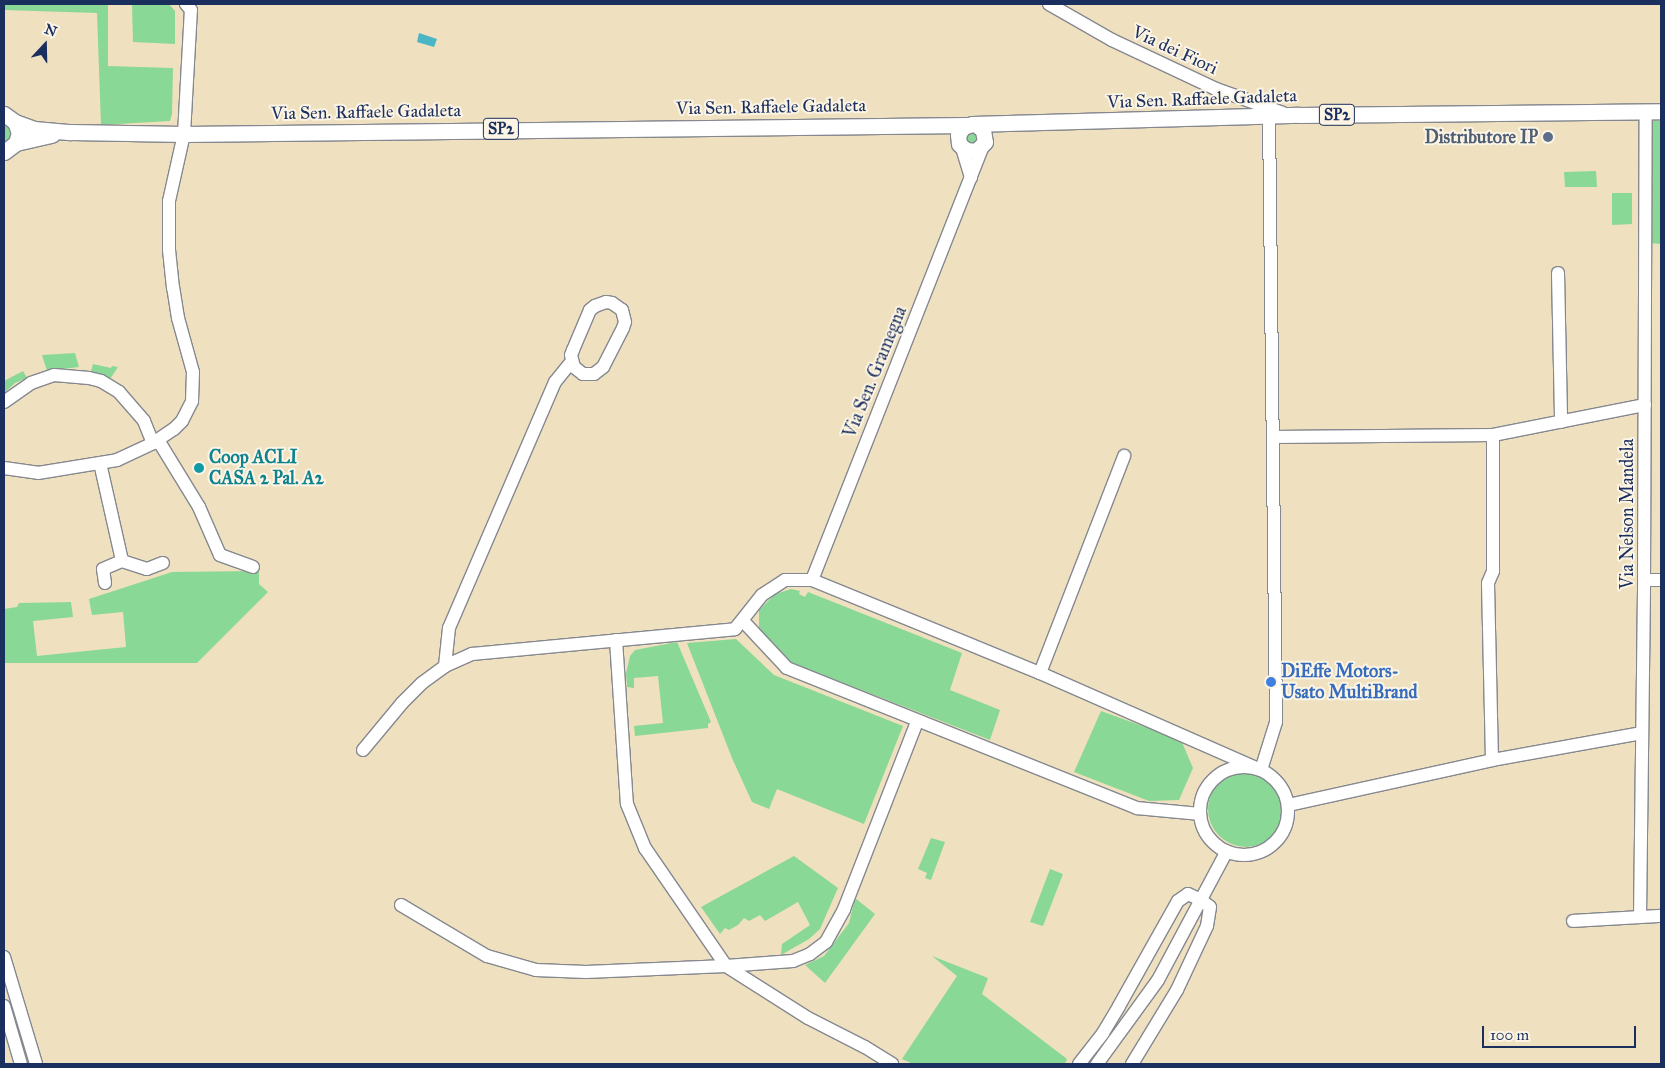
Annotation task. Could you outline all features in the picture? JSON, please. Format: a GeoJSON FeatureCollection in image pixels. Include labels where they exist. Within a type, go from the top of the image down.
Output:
{"type":"FeatureCollection","features":[{"type":"Feature","properties":{"kind":"main road","name":"Via Sen. Raffaele Gadaleta"},"geometry":{"type":"LineString","coordinates":[[10,118],[34,128],[71,132],[184,134],[972,125],[1290,116],[1654,111]]}},
{"type":"Feature","properties":{"kind":"main road"},"geometry":{"type":"LineString","coordinates":[[10,118],[19,132],[10,148]]}},
{"type":"Feature","properties":{"kind":"main road","name":"Via Sen. Raffaele Gadaleta"},"geometry":{"type":"LineString","coordinates":[[960,144],[971,151],[1013,123]]}},
{"type":"Feature","properties":{"kind":"main road"},"geometry":{"type":"LineString","coordinates":[[932,124],[960,144]]}},
{"type":"Feature","properties":{"kind":"main road"},"geometry":{"type":"LineString","coordinates":[[960,144],[960,130],[972,125],[983,130],[984,142]]}},
{"type":"Feature","properties":{"kind":"main road","name":"Via Sen. Raffaele Gadaleta"},"geometry":{"type":"LineString","coordinates":[[10,148],[71,132]]}},
{"type":"Feature","properties":{"kind":"street"},"geometry":{"type":"LineString","coordinates":[[4,468],[38,473],[117,460],[155,441],[182,421],[192,401],[194,387],[193,372],[183,338],[173,288],[169,250],[170,201],[184,134],[191,10],[186,4]]}},
{"type":"Feature","properties":{"kind":"street","name":"Via dei Fiori"},"geometry":{"type":"LineString","coordinates":[[1050,4],[1112,40],[1216,89],[1290,116]]}},
{"type":"Feature","properties":{"kind":"street","name":"Via Nelson Mandela"},"geometry":{"type":"LineString","coordinates":[[1640,917],[1645,405],[1654,111]]}},
{"type":"Feature","properties":{"kind":"street"},"geometry":{"type":"LineString","coordinates":[[1261,770],[1276,722],[1269,117]]}},
{"type":"Feature","properties":{"kind":"street","name":"Via Sen. Gramegna"},"geometry":{"type":"LineString","coordinates":[[812,580],[984,142]]}},
{"type":"Feature","properties":{"kind":"street"},"geometry":{"type":"LineString","coordinates":[[960,144],[971,178]]}},
{"type":"Feature","properties":{"kind":"street"},"geometry":{"type":"LineString","coordinates":[[1558,273],[1561,422]]}},
{"type":"Feature","properties":{"kind":"street"},"geometry":{"type":"LineString","coordinates":[[445,666],[449,628],[555,382],[572,361],[573,350],[590,310],[606,302],[622,310],[624,322],[604,367],[600,371],[588,375],[578,371],[572,361]]}},
{"type":"Feature","properties":{"kind":"street"},"geometry":{"type":"LineString","coordinates":[[4,402],[31,383],[54,375],[89,378],[119,392],[144,421],[155,441],[199,507],[220,555],[253,567]]}},
{"type":"Feature","properties":{"kind":"street"},"geometry":{"type":"LineString","coordinates":[[1273,437],[1493,435],[1645,405]]}},
{"type":"Feature","properties":{"kind":"street"},"geometry":{"type":"LineString","coordinates":[[1492,760],[1488,583],[1493,571],[1493,435]]}},
{"type":"Feature","properties":{"kind":"street"},"geometry":{"type":"LineString","coordinates":[[1040,673],[1124,456]]}},
{"type":"Feature","properties":{"kind":"street"},"geometry":{"type":"LineString","coordinates":[[100,463],[122,561]]}},
{"type":"Feature","properties":{"kind":"street"},"geometry":{"type":"LineString","coordinates":[[104,583],[103,569],[122,561],[147,569],[163,563]]}},
{"type":"Feature","properties":{"kind":"street"},"geometry":{"type":"LineString","coordinates":[[363,750],[402,703],[422,683],[445,666],[472,654],[735,629],[762,595],[785,580],[812,580],[1040,673],[1261,770],[1280,784],[1288,805],[1285,828],[1271,846],[1250,854],[1227,851],[1212,840],[1206,832],[1200,814],[1204,792],[1218,775],[1239,767],[1261,770]]}},
{"type":"Feature","properties":{"kind":"street"},"geometry":{"type":"LineString","coordinates":[[1644,580],[1661,580]]}},
{"type":"Feature","properties":{"kind":"street"},"geometry":{"type":"LineString","coordinates":[[743,621],[787,668],[917,722],[1137,808],[1200,814]]}},
{"type":"Feature","properties":{"kind":"street"},"geometry":{"type":"LineString","coordinates":[[616,640],[627,804],[645,848],[726,966],[808,1018],[865,1047],[892,1064]]}},
{"type":"Feature","properties":{"kind":"street"},"geometry":{"type":"LineString","coordinates":[[401,905],[487,956],[536,970],[586,972],[793,962],[810,954],[826,942],[844,908],[917,722]]}},
{"type":"Feature","properties":{"kind":"street"},"geometry":{"type":"LineString","coordinates":[[1288,805],[1492,760],[1642,733]]}},
{"type":"Feature","properties":{"kind":"street"},"geometry":{"type":"LineString","coordinates":[[1097,1064],[1158,980],[1227,851]]}},
{"type":"Feature","properties":{"kind":"street"},"geometry":{"type":"LineString","coordinates":[[1079,1064],[1119,1006],[1178,901],[1188,894],[1210,907],[1207,926],[1177,990],[1132,1064]]}},
{"type":"Feature","properties":{"kind":"street"},"geometry":{"type":"LineString","coordinates":[[1573,921],[1661,916]]}},
{"type":"Feature","properties":{"kind":"street"},"geometry":{"type":"LineString","coordinates":[[4,957],[36,1064]]}},
{"type":"Feature","properties":{"kind":"street"},"geometry":{"type":"LineString","coordinates":[[4,1006],[21,1064]]}},
{"type":"Feature","properties":{"kind":"green space"},"geometry":{"type":"Polygon","coordinates":[[[4,4],[108,4],[108,66],[173,68],[172,114],[170,121],[101,125],[97,13],[4,10],[4,4]]]}},
{"type":"Feature","properties":{"kind":"green space"},"geometry":{"type":"Polygon","coordinates":[[[132,4],[169,4],[175,11],[175,44],[133,42],[132,4]]]}},
{"type":"Feature","properties":{"kind":"green space"},"geometry":{"type":"Polygon","coordinates":[[[1652,121],[1661,121],[1661,244],[1650,243],[1652,121]]]}},
{"type":"Feature","properties":{"kind":"green space"},"geometry":{"type":"Polygon","coordinates":[[[4,123],[11,133],[9,140],[4,144],[4,123]]]}},
{"type":"Feature","properties":{"kind":"green space"},"geometry":{"type":"Polygon","coordinates":[[[974,131],[979,138],[970,148],[962,135],[974,131]]]}},
{"type":"Feature","properties":{"kind":"green space"},"geometry":{"type":"Polygon","coordinates":[[[1596,171],[1597,187],[1565,187],[1564,172],[1596,171]]]}},
{"type":"Feature","properties":{"kind":"green space"},"geometry":{"type":"Polygon","coordinates":[[[1612,193],[1632,193],[1632,224],[1612,225],[1612,193]]]}},
{"type":"Feature","properties":{"kind":"green space"},"geometry":{"type":"Polygon","coordinates":[[[75,353],[79,367],[47,371],[42,355],[75,353]]]}},
{"type":"Feature","properties":{"kind":"green space"},"geometry":{"type":"Polygon","coordinates":[[[93,364],[111,368],[112,366],[118,367],[110,379],[91,371],[93,364]]]}},
{"type":"Feature","properties":{"kind":"green space"},"geometry":{"type":"Polygon","coordinates":[[[23,371],[27,378],[15,383],[4,393],[4,381],[23,371]]]}},
{"type":"Feature","properties":{"kind":"green space"},"geometry":{"type":"Polygon","coordinates":[[[259,571],[259,584],[268,592],[197,663],[4,663],[4,609],[17,607],[19,603],[71,602],[73,617],[33,621],[37,656],[126,647],[123,612],[92,615],[89,599],[172,572],[259,571]]]}},
{"type":"Feature","properties":{"kind":"green space"},"geometry":{"type":"Polygon","coordinates":[[[791,589],[800,591],[799,594],[805,597],[808,592],[962,653],[950,690],[1000,710],[990,740],[787,661],[759,629],[759,610],[775,594],[791,589]]]}},
{"type":"Feature","properties":{"kind":"green space"},"geometry":{"type":"Polygon","coordinates":[[[736,639],[774,675],[903,726],[864,824],[777,789],[769,809],[752,802],[732,758],[687,643],[736,639]]]}},
{"type":"Feature","properties":{"kind":"green space"},"geometry":{"type":"Polygon","coordinates":[[[677,642],[711,722],[708,724],[708,728],[635,736],[634,726],[663,723],[658,676],[634,678],[634,688],[627,687],[626,673],[630,656],[635,650],[677,642]]]}},
{"type":"Feature","properties":{"kind":"green space"},"geometry":{"type":"Polygon","coordinates":[[[1101,711],[1181,740],[1193,768],[1179,800],[1149,801],[1074,772],[1101,711]]]}},
{"type":"Feature","properties":{"kind":"green space"},"geometry":{"type":"Polygon","coordinates":[[[1239,771],[1253,771],[1267,777],[1278,788],[1284,802],[1281,824],[1273,836],[1253,847],[1239,847],[1225,841],[1214,830],[1208,816],[1208,802],[1214,788],[1225,777],[1239,771]]]}},
{"type":"Feature","properties":{"kind":"green space"},"geometry":{"type":"Polygon","coordinates":[[[931,838],[945,842],[931,880],[925,878],[927,873],[918,869],[931,838]]]}},
{"type":"Feature","properties":{"kind":"green space"},"geometry":{"type":"Polygon","coordinates":[[[794,856],[838,888],[820,929],[809,939],[781,955],[782,944],[810,925],[798,902],[765,921],[760,915],[749,921],[744,918],[738,925],[729,930],[725,928],[720,934],[701,907],[794,856]]]}},
{"type":"Feature","properties":{"kind":"green space"},"geometry":{"type":"Polygon","coordinates":[[[1050,869],[1063,874],[1043,926],[1030,922],[1050,869]]]}},
{"type":"Feature","properties":{"kind":"green space"},"geometry":{"type":"Polygon","coordinates":[[[855,898],[875,914],[825,983],[805,965],[824,956],[849,923],[855,898]]]}},
{"type":"Feature","properties":{"kind":"green space"},"geometry":{"type":"Polygon","coordinates":[[[932,956],[988,978],[982,994],[1067,1059],[1065,1064],[913,1064],[902,1059],[957,976],[932,956]]]}},
{"type":"Feature","properties":{"kind":"water"},"geometry":{"type":"Polygon","coordinates":[[[419,33],[437,39],[434,47],[417,42],[419,33]]]}},
{"type":"Feature","properties":{"kind":"place","name":"Distributore IP"},"geometry":{"type":"Point","coordinates":[1548,137]}},
{"type":"Feature","properties":{"kind":"place","name":"Coop ACLI CASA 2 Pal. A2"},"geometry":{"type":"Point","coordinates":[199,468]}},
{"type":"Feature","properties":{"kind":"place","name":"DiEffe Motors- Usato MultiBrand"},"geometry":{"type":"Point","coordinates":[1271,682]}}]}
